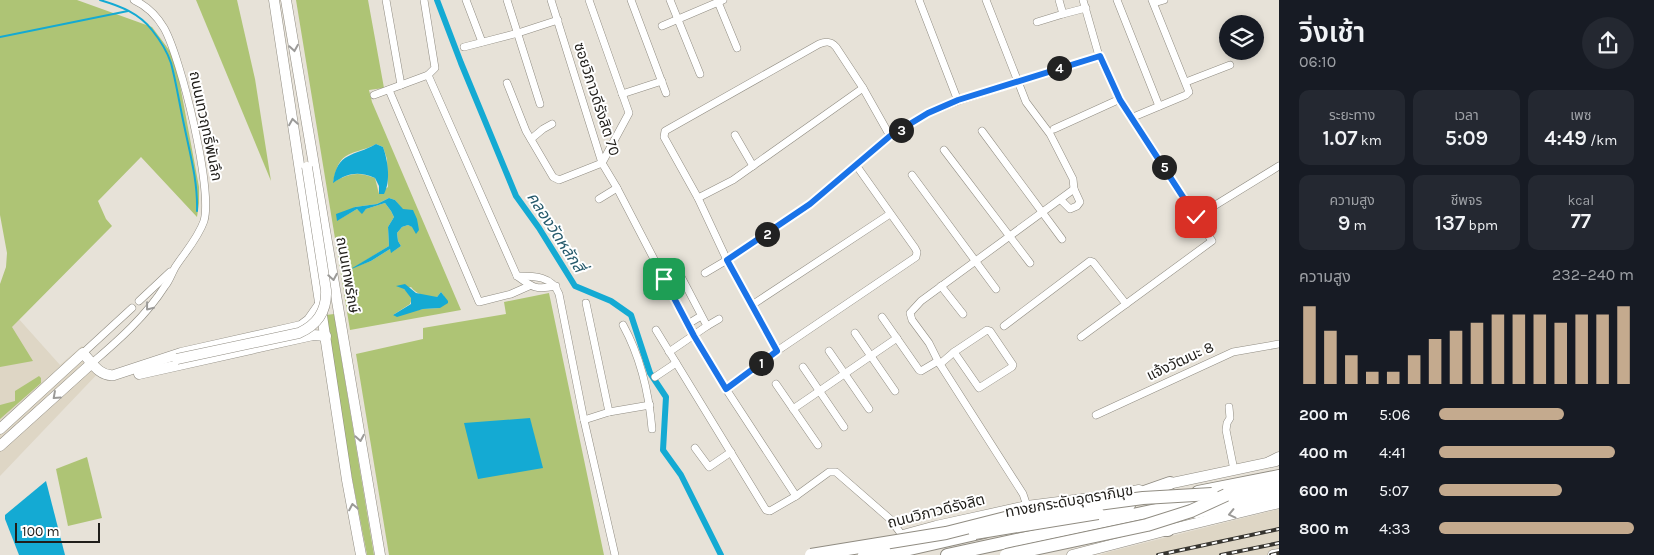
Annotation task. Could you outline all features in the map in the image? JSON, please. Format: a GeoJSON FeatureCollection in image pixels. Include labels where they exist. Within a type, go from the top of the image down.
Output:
{"type":"FeatureCollection","features":[{"type":"Feature","properties":{"kind":"highway","name":"ทางยกระดับอุตราภิมุข"},"geometry":{"type":"LineString","coordinates":[[864,555],[906,545],[1212,494],[1279,478]]}},
{"type":"Feature","properties":{"kind":"highway","name":"ถนนวิภาวดีรังสิต"},"geometry":{"type":"LineString","coordinates":[[883,555],[967,535],[1279,478]]}},
{"type":"Feature","properties":{"kind":"highway"},"geometry":{"type":"LineString","coordinates":[[1081,515],[1170,483]]}},
{"type":"Feature","properties":{"kind":"highway","name":"ทางยกระดับอุตราภิมุข"},"geometry":{"type":"LineString","coordinates":[[947,555],[1226,495],[1279,486]]}},
{"type":"Feature","properties":{"kind":"highway"},"geometry":{"type":"LineString","coordinates":[[810,555],[946,533],[1017,515],[1143,498],[1212,494]]}},
{"type":"Feature","properties":{"kind":"highway"},"geometry":{"type":"LineString","coordinates":[[1006,555],[1148,525],[1191,511],[1226,495]]}},
{"type":"Feature","properties":{"kind":"highway"},"geometry":{"type":"LineString","coordinates":[[981,555],[1279,495]]}},
{"type":"Feature","properties":{"kind":"highway"},"geometry":{"type":"LineString","coordinates":[[967,535],[993,513]]}},
{"type":"Feature","properties":{"kind":"highway"},"geometry":{"type":"LineString","coordinates":[[1031,555],[1139,531],[1168,530]]}},
{"type":"Feature","properties":{"kind":"highway"},"geometry":{"type":"LineString","coordinates":[[1102,531],[1139,531]]}},
{"type":"Feature","properties":{"kind":"main road","name":"ถนนเทพรักษ์"},"geometry":{"type":"LineString","coordinates":[[274,0],[347,480],[362,555]]}},
{"type":"Feature","properties":{"kind":"main road","name":"ถนนเทพรักษ์"},"geometry":{"type":"LineString","coordinates":[[286,0],[380,555]]}},
{"type":"Feature","properties":{"kind":"main road"},"geometry":{"type":"LineString","coordinates":[[129,376],[177,360],[299,333],[314,324],[320,317],[324,308],[326,290],[303,140],[305,111]]}},
{"type":"Feature","properties":{"kind":"main road"},"geometry":{"type":"LineString","coordinates":[[89,366],[109,376],[128,372],[181,353],[300,326],[309,320],[321,303]]}},
{"type":"Feature","properties":{"kind":"main road"},"geometry":{"type":"LineString","coordinates":[[300,326],[308,330],[309,332],[306,337]]}},
{"type":"Feature","properties":{"kind":"main road"},"geometry":{"type":"LineString","coordinates":[[0,428],[83,353],[89,366],[104,379],[129,376],[306,337],[326,336]]}},
{"type":"Feature","properties":{"kind":"main road","name":"ถนนเทวฤทธิ์พันลึก"},"geometry":{"type":"LineString","coordinates":[[0,446],[89,366]]}},
{"type":"Feature","properties":{"kind":"main road","name":"ถนนวิภาวดีรังสิต"},"geometry":{"type":"LineString","coordinates":[[837,555],[993,513],[1027,506],[1114,495],[1276,460]]}},
{"type":"Feature","properties":{"kind":"main road"},"geometry":{"type":"LineString","coordinates":[[1072,555],[1279,503]]}},
{"type":"Feature","properties":{"kind":"main road"},"geometry":{"type":"LineString","coordinates":[[1272,555],[1279,554]]}},
{"type":"Feature","properties":{"kind":"street","name":"ถนนเทวฤทธิ์พันลึก"},"geometry":{"type":"LineString","coordinates":[[89,366],[134,326],[165,286],[196,238],[204,219],[205,196],[198,142],[176,57],[164,29],[152,12],[134,0]]}},
{"type":"Feature","properties":{"kind":"street"},"geometry":{"type":"LineString","coordinates":[[386,0],[401,85]]}},
{"type":"Feature","properties":{"kind":"street"},"geometry":{"type":"LineString","coordinates":[[374,95],[428,75],[435,65],[424,0]]}},
{"type":"Feature","properties":{"kind":"street"},"geometry":{"type":"LineString","coordinates":[[466,0],[482,42]]}},
{"type":"Feature","properties":{"kind":"street"},"geometry":{"type":"LineString","coordinates":[[507,0],[540,104]]}},
{"type":"Feature","properties":{"kind":"street","name":"ซอยวิภาวดีรังสิต 70"},"geometry":{"type":"LineString","coordinates":[[551,0],[602,163],[618,188],[694,336],[726,389],[796,496]]}},
{"type":"Feature","properties":{"kind":"street"},"geometry":{"type":"LineString","coordinates":[[507,83],[526,131],[553,177],[559,180],[602,163],[629,113],[589,0]]}},
{"type":"Feature","properties":{"kind":"street"},"geometry":{"type":"LineString","coordinates":[[631,0],[666,93]]}},
{"type":"Feature","properties":{"kind":"street"},"geometry":{"type":"LineString","coordinates":[[670,0],[700,74]]}},
{"type":"Feature","properties":{"kind":"street"},"geometry":{"type":"LineString","coordinates":[[919,0],[958,100]]}},
{"type":"Feature","properties":{"kind":"street"},"geometry":{"type":"LineString","coordinates":[[986,0],[1026,102],[1050,134],[1071,174],[1074,189],[1080,202],[1077,206],[1070,209],[1061,200]]}},
{"type":"Feature","properties":{"kind":"street"},"geometry":{"type":"LineString","coordinates":[[1059,0],[1063,14]]}},
{"type":"Feature","properties":{"kind":"street"},"geometry":{"type":"LineString","coordinates":[[1082,337],[1212,241],[1120,100],[1100,56],[1083,0]]}},
{"type":"Feature","properties":{"kind":"street"},"geometry":{"type":"LineString","coordinates":[[1117,0],[1159,106]]}},
{"type":"Feature","properties":{"kind":"street"},"geometry":{"type":"LineString","coordinates":[[1132,118],[1188,95],[1189,90],[1186,82],[1153,2],[1164,0]]}},
{"type":"Feature","properties":{"kind":"street"},"geometry":{"type":"LineString","coordinates":[[662,26],[716,2],[737,48]]}},
{"type":"Feature","properties":{"kind":"street"},"geometry":{"type":"LineString","coordinates":[[1037,22],[1086,8]]}},
{"type":"Feature","properties":{"kind":"street"},"geometry":{"type":"LineString","coordinates":[[464,48],[558,20]]}},
{"type":"Feature","properties":{"kind":"street"},"geometry":{"type":"LineString","coordinates":[[777,351],[727,260],[698,198],[664,137],[665,131],[823,42],[831,42],[863,88],[890,136]]}},
{"type":"Feature","properties":{"kind":"street"},"geometry":{"type":"LineString","coordinates":[[705,273],[810,204],[890,136],[928,113],[958,100],[1100,56]]}},
{"type":"Feature","properties":{"kind":"street"},"geometry":{"type":"LineString","coordinates":[[1186,82],[1230,65]]}},
{"type":"Feature","properties":{"kind":"street"},"geometry":{"type":"LineString","coordinates":[[428,75],[518,276],[529,286]]}},
{"type":"Feature","properties":{"kind":"street"},"geometry":{"type":"LineString","coordinates":[[622,94],[662,81]]}},
{"type":"Feature","properties":{"kind":"street"},"geometry":{"type":"LineString","coordinates":[[698,198],[734,180],[863,88]]}},
{"type":"Feature","properties":{"kind":"street"},"geometry":{"type":"LineString","coordinates":[[389,90],[479,302],[511,294],[529,286],[556,286]]}},
{"type":"Feature","properties":{"kind":"street"},"geometry":{"type":"LineString","coordinates":[[1054,129],[1120,100]]}},
{"type":"Feature","properties":{"kind":"street"},"geometry":{"type":"LineString","coordinates":[[531,139],[552,124]]}},
{"type":"Feature","properties":{"kind":"street"},"geometry":{"type":"LineString","coordinates":[[982,131],[1062,239]]}},
{"type":"Feature","properties":{"kind":"street"},"geometry":{"type":"LineString","coordinates":[[735,135],[753,166]]}},
{"type":"Feature","properties":{"kind":"street"},"geometry":{"type":"LineString","coordinates":[[944,150],[1030,263]]}},
{"type":"Feature","properties":{"kind":"street"},"geometry":{"type":"LineString","coordinates":[[726,389],[777,351],[916,257],[917,252],[915,248],[856,165]]}},
{"type":"Feature","properties":{"kind":"street"},"geometry":{"type":"LineString","coordinates":[[1196,217],[1279,166]]}},
{"type":"Feature","properties":{"kind":"street"},"geometry":{"type":"LineString","coordinates":[[912,176],[996,289]]}},
{"type":"Feature","properties":{"kind":"street"},"geometry":{"type":"LineString","coordinates":[[599,198],[618,188]]}},
{"type":"Feature","properties":{"kind":"street"},"geometry":{"type":"LineString","coordinates":[[1027,506],[1024,494],[939,363],[929,343],[912,320],[910,312],[941,286],[1074,189]]}},
{"type":"Feature","properties":{"kind":"street"},"geometry":{"type":"LineString","coordinates":[[752,305],[890,214]]}},
{"type":"Feature","properties":{"kind":"street"},"geometry":{"type":"LineString","coordinates":[[1004,326],[1090,261],[1094,262],[1126,304]]}},
{"type":"Feature","properties":{"kind":"street"},"geometry":{"type":"LineString","coordinates":[[674,263],[707,326]]}},
{"type":"Feature","properties":{"kind":"street","name":"ถนนเทวฤทธิ์พันลึก"},"geometry":{"type":"LineString","coordinates":[[139,302],[176,267]]}},
{"type":"Feature","properties":{"kind":"street"},"geometry":{"type":"LineString","coordinates":[[518,276],[542,278],[550,281],[556,286],[559,294],[584,420],[615,555]]}},
{"type":"Feature","properties":{"kind":"street"},"geometry":{"type":"LineString","coordinates":[[941,286],[963,314]]}},
{"type":"Feature","properties":{"kind":"street"},"geometry":{"type":"LineString","coordinates":[[586,303],[609,412]]}},
{"type":"Feature","properties":{"kind":"street"},"geometry":{"type":"LineString","coordinates":[[83,353],[132,308]]}},
{"type":"Feature","properties":{"kind":"street"},"geometry":{"type":"LineString","coordinates":[[688,324],[701,316]]}},
{"type":"Feature","properties":{"kind":"street"},"geometry":{"type":"LineString","coordinates":[[882,316],[921,371],[939,363],[954,352],[987,330],[990,331],[1013,365],[979,388],[954,352]]}},
{"type":"Feature","properties":{"kind":"street"},"geometry":{"type":"LineString","coordinates":[[668,352],[719,319]]}},
{"type":"Feature","properties":{"kind":"street"},"geometry":{"type":"LineString","coordinates":[[623,325],[633,347],[650,405],[652,429]]}},
{"type":"Feature","properties":{"kind":"street"},"geometry":{"type":"LineString","coordinates":[[656,330],[766,510],[770,511],[796,496],[829,472],[834,471],[890,518],[902,536]]}},
{"type":"Feature","properties":{"kind":"street"},"geometry":{"type":"LineString","coordinates":[[856,334],[895,391]]}},
{"type":"Feature","properties":{"kind":"street"},"geometry":{"type":"LineString","coordinates":[[794,409],[897,338]]}},
{"type":"Feature","properties":{"kind":"street","name":"แจ้งวัฒนะ 8"},"geometry":{"type":"LineString","coordinates":[[1096,415],[1233,352],[1279,344]]}},
{"type":"Feature","properties":{"kind":"street"},"geometry":{"type":"LineString","coordinates":[[829,350],[869,409]]}},
{"type":"Feature","properties":{"kind":"street"},"geometry":{"type":"LineString","coordinates":[[655,377],[676,363]]}},
{"type":"Feature","properties":{"kind":"street"},"geometry":{"type":"LineString","coordinates":[[803,367],[844,426]]}},
{"type":"Feature","properties":{"kind":"street"},"geometry":{"type":"LineString","coordinates":[[776,384],[818,444]]}},
{"type":"Feature","properties":{"kind":"street"},"geometry":{"type":"LineString","coordinates":[[584,420],[609,412],[650,405]]}},
{"type":"Feature","properties":{"kind":"street"},"geometry":{"type":"LineString","coordinates":[[1230,407],[1230,418],[1226,430],[1234,470]]}},
{"type":"Feature","properties":{"kind":"street"},"geometry":{"type":"LineString","coordinates":[[695,448],[709,467],[731,452]]}},
{"type":"Feature","properties":{"kind":"shaded area"},"geometry":{"type":"Polygon","coordinates":[[[0,298],[60,365],[82,346],[103,368],[0,476],[0,298]]]}},
{"type":"Feature","properties":{"kind":"shaded area"},"geometry":{"type":"Polygon","coordinates":[[[1279,509],[1279,555],[1099,555],[1112,551],[1279,509]]]}},
{"type":"Feature","properties":{"kind":"green space"},"geometry":{"type":"Polygon","coordinates":[[[0,0],[77,0],[152,27],[175,58],[199,187],[199,203],[197,217],[141,157],[98,201],[106,219],[112,226],[12,327],[33,361],[0,367],[0,284],[6,267],[7,253],[0,215],[0,0]]]}},
{"type":"Feature","properties":{"kind":"green space"},"geometry":{"type":"Polygon","coordinates":[[[196,0],[237,0],[255,79],[271,181],[196,0]]]}},
{"type":"Feature","properties":{"kind":"green space"},"geometry":{"type":"Polygon","coordinates":[[[296,0],[368,0],[384,88],[369,90],[372,102],[461,310],[350,330],[296,0]],[[376,144],[343,158],[338,166],[333,182],[349,175],[358,174],[375,178],[379,194],[388,187],[387,159],[383,147],[376,144]],[[389,198],[377,204],[355,207],[338,220],[357,209],[362,213],[366,209],[385,203],[394,217],[388,227],[389,246],[355,267],[371,261],[390,249],[392,252],[401,246],[397,233],[402,227],[408,225],[419,230],[395,200],[389,198]],[[411,287],[404,289],[412,298],[410,304],[393,315],[423,309],[440,308],[444,296],[441,292],[437,297],[433,297],[419,294],[411,287]]]}},
{"type":"Feature","properties":{"kind":"green space"},"geometry":{"type":"Polygon","coordinates":[[[549,293],[604,555],[389,555],[356,354],[423,339],[423,328],[506,314],[504,302],[549,293]]]}},
{"type":"Feature","properties":{"kind":"green space"},"geometry":{"type":"Polygon","coordinates":[[[334,314],[374,555],[367,555],[347,452],[326,315],[334,314]]]}},
{"type":"Feature","properties":{"kind":"green space"},"geometry":{"type":"Polygon","coordinates":[[[39,376],[41,383],[0,419],[0,405],[15,401],[15,391],[39,376]]]}},
{"type":"Feature","properties":{"kind":"green space"},"geometry":{"type":"Polygon","coordinates":[[[87,457],[102,518],[68,526],[56,469],[87,457]]]}},
{"type":"Feature","properties":{"kind":"water"},"geometry":{"type":"Polygon","coordinates":[[[376,144],[383,147],[386,158],[388,183],[384,194],[379,194],[379,186],[375,178],[363,174],[348,175],[333,183],[338,165],[343,160],[376,144]]]}},
{"type":"Feature","properties":{"kind":"water"},"geometry":{"type":"Polygon","coordinates":[[[389,198],[395,200],[403,209],[413,210],[419,230],[416,234],[412,227],[408,225],[402,227],[397,233],[401,246],[391,253],[390,249],[371,261],[349,270],[389,246],[388,227],[394,217],[385,203],[366,209],[362,214],[357,209],[337,221],[336,214],[355,207],[377,204],[389,198]]]}},
{"type":"Feature","properties":{"kind":"water"},"geometry":{"type":"Polygon","coordinates":[[[405,284],[416,293],[437,297],[441,292],[448,303],[440,308],[423,309],[397,317],[393,315],[411,304],[411,298],[404,289],[396,286],[405,284]]]}},
{"type":"Feature","properties":{"kind":"water"},"geometry":{"type":"Polygon","coordinates":[[[530,418],[543,468],[478,479],[464,423],[530,418]]]}},
{"type":"Feature","properties":{"kind":"water"},"geometry":{"type":"Polygon","coordinates":[[[46,481],[65,555],[19,555],[5,515],[46,481]]]}},
{"type":"Feature","properties":{"kind":"waterway"},"geometry":{"type":"LineString","coordinates":[[100,0],[122,8],[141,19],[155,34],[167,54],[171,63],[193,165],[197,211]]}},
{"type":"Feature","properties":{"kind":"waterway","name":"คลองวัดหลักสี่"},"geometry":{"type":"LineString","coordinates":[[437,0],[516,196],[539,228],[575,286],[611,301],[631,315],[650,373],[666,397],[663,450],[681,475],[721,555]]}},
{"type":"Feature","properties":{"kind":"waterway"},"geometry":{"type":"LineString","coordinates":[[0,37],[128,11]]}},
{"type":"Feature","properties":{"kind":"railway"},"geometry":{"type":"LineString","coordinates":[[1158,555],[1279,529]]}},
{"type":"Feature","properties":{"kind":"railway"},"geometry":{"type":"LineString","coordinates":[[1221,555],[1279,543]]}},
{"type":"Feature","properties":{"kind":"railway"},"geometry":{"type":"LineString","coordinates":[[1271,555],[1279,553]]}},
{"type":"Feature","properties":{"kind":"route"},"geometry":{"type":"LineString","coordinates":[[664,279],[694,336],[726,389],[777,351],[727,260],[810,204],[890,136],[928,113],[958,100],[1100,56],[1120,100],[1196,217]]}}]}
